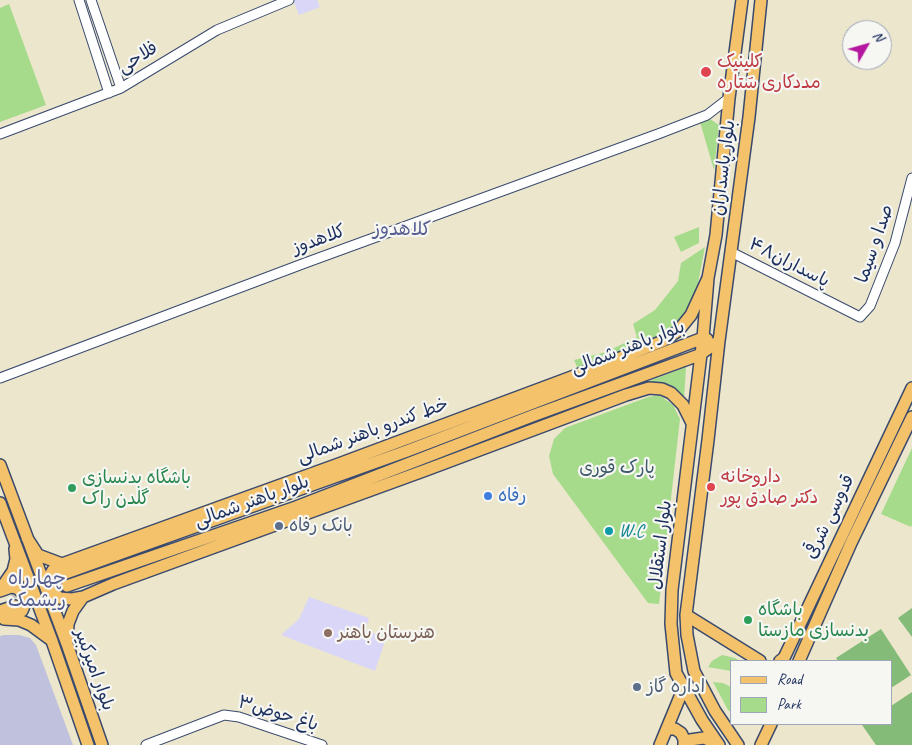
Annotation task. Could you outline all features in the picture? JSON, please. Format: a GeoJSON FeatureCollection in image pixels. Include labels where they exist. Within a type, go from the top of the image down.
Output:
{"type":"FeatureCollection","features":[{"type":"Feature","properties":{"kind":"main road","name":"بلوار پاسداران"},"geometry":{"type":"LineString","coordinates":[[703,338],[708,278],[716,236],[729,98],[742,0]]}},
{"type":"Feature","properties":{"kind":"main road","name":"بلوار پاسداران"},"geometry":{"type":"LineString","coordinates":[[719,341],[761,0]]}},
{"type":"Feature","properties":{"kind":"main road","name":"خط کندرو باهنر شمالی"},"geometry":{"type":"LineString","coordinates":[[63,569],[663,341],[678,330],[691,315],[708,278]]}},
{"type":"Feature","properties":{"kind":"main road","name":"بلوار باهنر شمالی"},"geometry":{"type":"LineString","coordinates":[[63,569],[359,468],[703,338],[719,341]]}},
{"type":"Feature","properties":{"kind":"main road","name":"بلوار استقلال"},"geometry":{"type":"LineString","coordinates":[[703,338],[699,355],[672,590],[673,654],[676,673],[718,744]]}},
{"type":"Feature","properties":{"kind":"main road","name":"بلوار باهنر شمالی"},"geometry":{"type":"LineString","coordinates":[[67,586],[296,506],[699,355],[719,341]]}},
{"type":"Feature","properties":{"kind":"main road","name":"بلوار استقلال"},"geometry":{"type":"LineString","coordinates":[[719,341],[686,615],[687,635],[694,671],[715,711],[738,745]]}},
{"type":"Feature","properties":{"kind":"main road"},"geometry":{"type":"LineString","coordinates":[[582,385],[607,363],[626,368]]}},
{"type":"Feature","properties":{"kind":"main road"},"geometry":{"type":"LineString","coordinates":[[63,569],[53,570],[49,577],[52,590],[59,598],[72,599],[83,597],[113,584],[649,388],[662,389],[671,393],[683,405],[692,423]]}},
{"type":"Feature","properties":{"kind":"main road","name":"قدوسی شرقی"},"geometry":{"type":"LineString","coordinates":[[781,660],[784,658],[912,388]]}},
{"type":"Feature","properties":{"kind":"main road"},"geometry":{"type":"LineString","coordinates":[[600,392],[626,395]]}},
{"type":"Feature","properties":{"kind":"main road"},"geometry":{"type":"LineString","coordinates":[[528,404],[532,416]]}},
{"type":"Feature","properties":{"kind":"main road","name":"قدوسی شرقی"},"geometry":{"type":"LineString","coordinates":[[799,660],[851,543],[912,417]]}},
{"type":"Feature","properties":{"kind":"main road"},"geometry":{"type":"LineString","coordinates":[[414,436],[456,432]]}},
{"type":"Feature","properties":{"kind":"main road"},"geometry":{"type":"LineString","coordinates":[[426,470],[465,442]]}},
{"type":"Feature","properties":{"kind":"main road","name":"بلوار امیرکبیر"},"geometry":{"type":"LineString","coordinates":[[1,471],[67,644],[101,742]]}},
{"type":"Feature","properties":{"kind":"main road","name":"بلوار امیرکبیر"},"geometry":{"type":"LineString","coordinates":[[0,503],[52,641],[88,745]]}},
{"type":"Feature","properties":{"kind":"main road"},"geometry":{"type":"LineString","coordinates":[[296,506],[329,506]]}},
{"type":"Feature","properties":{"kind":"main road"},"geometry":{"type":"LineString","coordinates":[[27,538],[38,555],[50,560],[63,569]]}},
{"type":"Feature","properties":{"kind":"main road"},"geometry":{"type":"LineString","coordinates":[[3,593],[13,572],[16,559],[15,542]]}},
{"type":"Feature","properties":{"kind":"main road"},"geometry":{"type":"LineString","coordinates":[[1,617],[22,611],[26,601],[25,595],[17,588],[11,587],[3,593]]}},
{"type":"Feature","properties":{"kind":"main road"},"geometry":{"type":"LineString","coordinates":[[67,644],[68,624],[73,611],[83,597]]}},
{"type":"Feature","properties":{"kind":"main road"},"geometry":{"type":"LineString","coordinates":[[808,605],[821,612]]}},
{"type":"Feature","properties":{"kind":"main road"},"geometry":{"type":"LineString","coordinates":[[1,617],[16,606]]}},
{"type":"Feature","properties":{"kind":"main road"},"geometry":{"type":"LineString","coordinates":[[686,615],[758,660]]}},
{"type":"Feature","properties":{"kind":"main road"},"geometry":{"type":"LineString","coordinates":[[1,617],[31,625],[52,641]]}},
{"type":"Feature","properties":{"kind":"main road"},"geometry":{"type":"LineString","coordinates":[[660,745],[684,687]]}},
{"type":"Feature","properties":{"kind":"main road"},"geometry":{"type":"LineString","coordinates":[[761,745],[770,725]]}},
{"type":"Feature","properties":{"kind":"main road"},"geometry":{"type":"LineString","coordinates":[[668,729],[675,729],[681,733],[684,745]]}},
{"type":"Feature","properties":{"kind":"main road"},"geometry":{"type":"LineString","coordinates":[[684,745],[690,740],[704,738],[718,744]]}},
{"type":"Feature","properties":{"kind":"main road"},"geometry":{"type":"LineString","coordinates":[[88,745],[101,742]]}},
{"type":"Feature","properties":{"kind":"street"},"geometry":{"type":"LineString","coordinates":[[79,0],[109,93]]}},
{"type":"Feature","properties":{"kind":"street"},"geometry":{"type":"LineString","coordinates":[[91,0],[121,88]]}},
{"type":"Feature","properties":{"kind":"street","name":"فلاحی"},"geometry":{"type":"LineString","coordinates":[[0,134],[121,88],[217,30],[289,0]]}},
{"type":"Feature","properties":{"kind":"street","name":"کلاهدوز"},"geometry":{"type":"LineString","coordinates":[[0,378],[330,253],[707,115],[729,98]]}},
{"type":"Feature","properties":{"kind":"street"},"geometry":{"type":"LineString","coordinates":[[707,115],[727,123]]}},
{"type":"Feature","properties":{"kind":"street","name":"صدا و سیما"},"geometry":{"type":"LineString","coordinates":[[860,317],[870,306],[895,243],[912,178]]}},
{"type":"Feature","properties":{"kind":"street","name":"پاسداران۴۸"},"geometry":{"type":"LineString","coordinates":[[731,252],[860,317]]}},
{"type":"Feature","properties":{"kind":"street","name":"باغ حوض۳"},"geometry":{"type":"LineString","coordinates":[[146,745],[224,715],[238,717],[322,745]]}},
{"type":"Feature","properties":{"kind":"shaded area"},"geometry":{"type":"Polygon","coordinates":[[[293,0],[317,0],[320,7],[299,15],[293,0]]]}},
{"type":"Feature","properties":{"kind":"shaded area","name":"هنرستان باهنر"},"geometry":{"type":"Polygon","coordinates":[[[309,597],[369,618],[365,630],[386,638],[375,671],[281,635],[299,619],[309,597]]]}},
{"type":"Feature","properties":{"kind":"shaded area"},"geometry":{"type":"Polygon","coordinates":[[[19,635],[30,638],[36,645],[73,745],[0,745],[0,636],[19,635]]]}},
{"type":"Feature","properties":{"kind":"green space"},"geometry":{"type":"Polygon","coordinates":[[[9,4],[46,105],[0,122],[0,8],[9,4]]]}},
{"type":"Feature","properties":{"kind":"green space"},"geometry":{"type":"Polygon","coordinates":[[[710,119],[719,125],[714,170],[700,122],[710,119]]]}},
{"type":"Feature","properties":{"kind":"green space"},"geometry":{"type":"Polygon","coordinates":[[[699,227],[699,243],[681,252],[674,237],[699,227]]]}},
{"type":"Feature","properties":{"kind":"green space"},"geometry":{"type":"Polygon","coordinates":[[[705,247],[698,283],[692,301],[675,327],[665,335],[578,369],[574,360],[606,352],[637,337],[633,324],[655,310],[678,281],[681,263],[705,247]]]}},
{"type":"Feature","properties":{"kind":"green space"},"geometry":{"type":"Polygon","coordinates":[[[686,367],[684,399],[667,389],[623,391],[686,367]]]}},
{"type":"Feature","properties":{"kind":"green space","name":"پارک قوری"},"geometry":{"type":"Polygon","coordinates":[[[659,395],[673,405],[680,419],[659,604],[648,603],[553,474],[549,456],[554,439],[565,428],[648,397],[659,395]]]}},
{"type":"Feature","properties":{"kind":"green space"},"geometry":{"type":"Polygon","coordinates":[[[912,448],[912,525],[911,527],[881,514],[912,448]]]}},
{"type":"Feature","properties":{"kind":"green space"},"geometry":{"type":"Polygon","coordinates":[[[912,608],[912,637],[898,618],[912,608]]]}},
{"type":"Feature","properties":{"kind":"green space"},"geometry":{"type":"Polygon","coordinates":[[[881,629],[911,675],[892,687],[892,660],[837,660],[836,658],[881,629]]]}},
{"type":"Feature","properties":{"kind":"green space"},"geometry":{"type":"Polygon","coordinates":[[[722,655],[738,660],[730,660],[730,671],[708,667],[712,661],[722,655]]]}},
{"type":"Feature","properties":{"kind":"green space"},"geometry":{"type":"Polygon","coordinates":[[[713,682],[723,683],[730,686],[730,711],[713,682]]]}},
{"type":"Feature","properties":{"kind":"green space"},"geometry":{"type":"Polygon","coordinates":[[[912,692],[912,745],[876,745],[862,725],[892,725],[892,705],[912,692]]]}},
{"type":"Feature","properties":{"kind":"tunnel"},"geometry":{"type":"LineString","coordinates":[[11,594],[63,574]]}},
{"type":"Feature","properties":{"kind":"place","name":"کلینیک مددکاری سَتاره"},"geometry":{"type":"Point","coordinates":[706,72]}},
{"type":"Feature","properties":{"kind":"place","name":"داروخانه دکتر صادق پور"},"geometry":{"type":"Point","coordinates":[711,487]}},
{"type":"Feature","properties":{"kind":"place","name":"باشگاه بدنسازی گلدن راک"},"geometry":{"type":"Point","coordinates":[72,488]}},
{"type":"Feature","properties":{"kind":"place","name":"رفاه"},"geometry":{"type":"Point","coordinates":[488,496]}},
{"type":"Feature","properties":{"kind":"place","name":"بانک رفاه"},"geometry":{"type":"Point","coordinates":[279,526]}},
{"type":"Feature","properties":{"kind":"place","name":"W.C"},"geometry":{"type":"Point","coordinates":[609,531]}},
{"type":"Feature","properties":{"kind":"place","name":"باشگاه بدنسازی مازستا"},"geometry":{"type":"Point","coordinates":[748,620]}},
{"type":"Feature","properties":{"kind":"place","name":"هنرستان باهنر"},"geometry":{"type":"Point","coordinates":[328,633]}},
{"type":"Feature","properties":{"kind":"place","name":"اداره گاز"},"geometry":{"type":"Point","coordinates":[637,687]}},
{"type":"Feature","properties":{"kind":"district","name":"کلاهدوز"},"geometry":{"type":"Point","coordinates":[402,230]}},
{"type":"Feature","properties":{"kind":"district","name":"چهارراه ریشمک"},"geometry":{"type":"Point","coordinates":[37,590]}}]}
